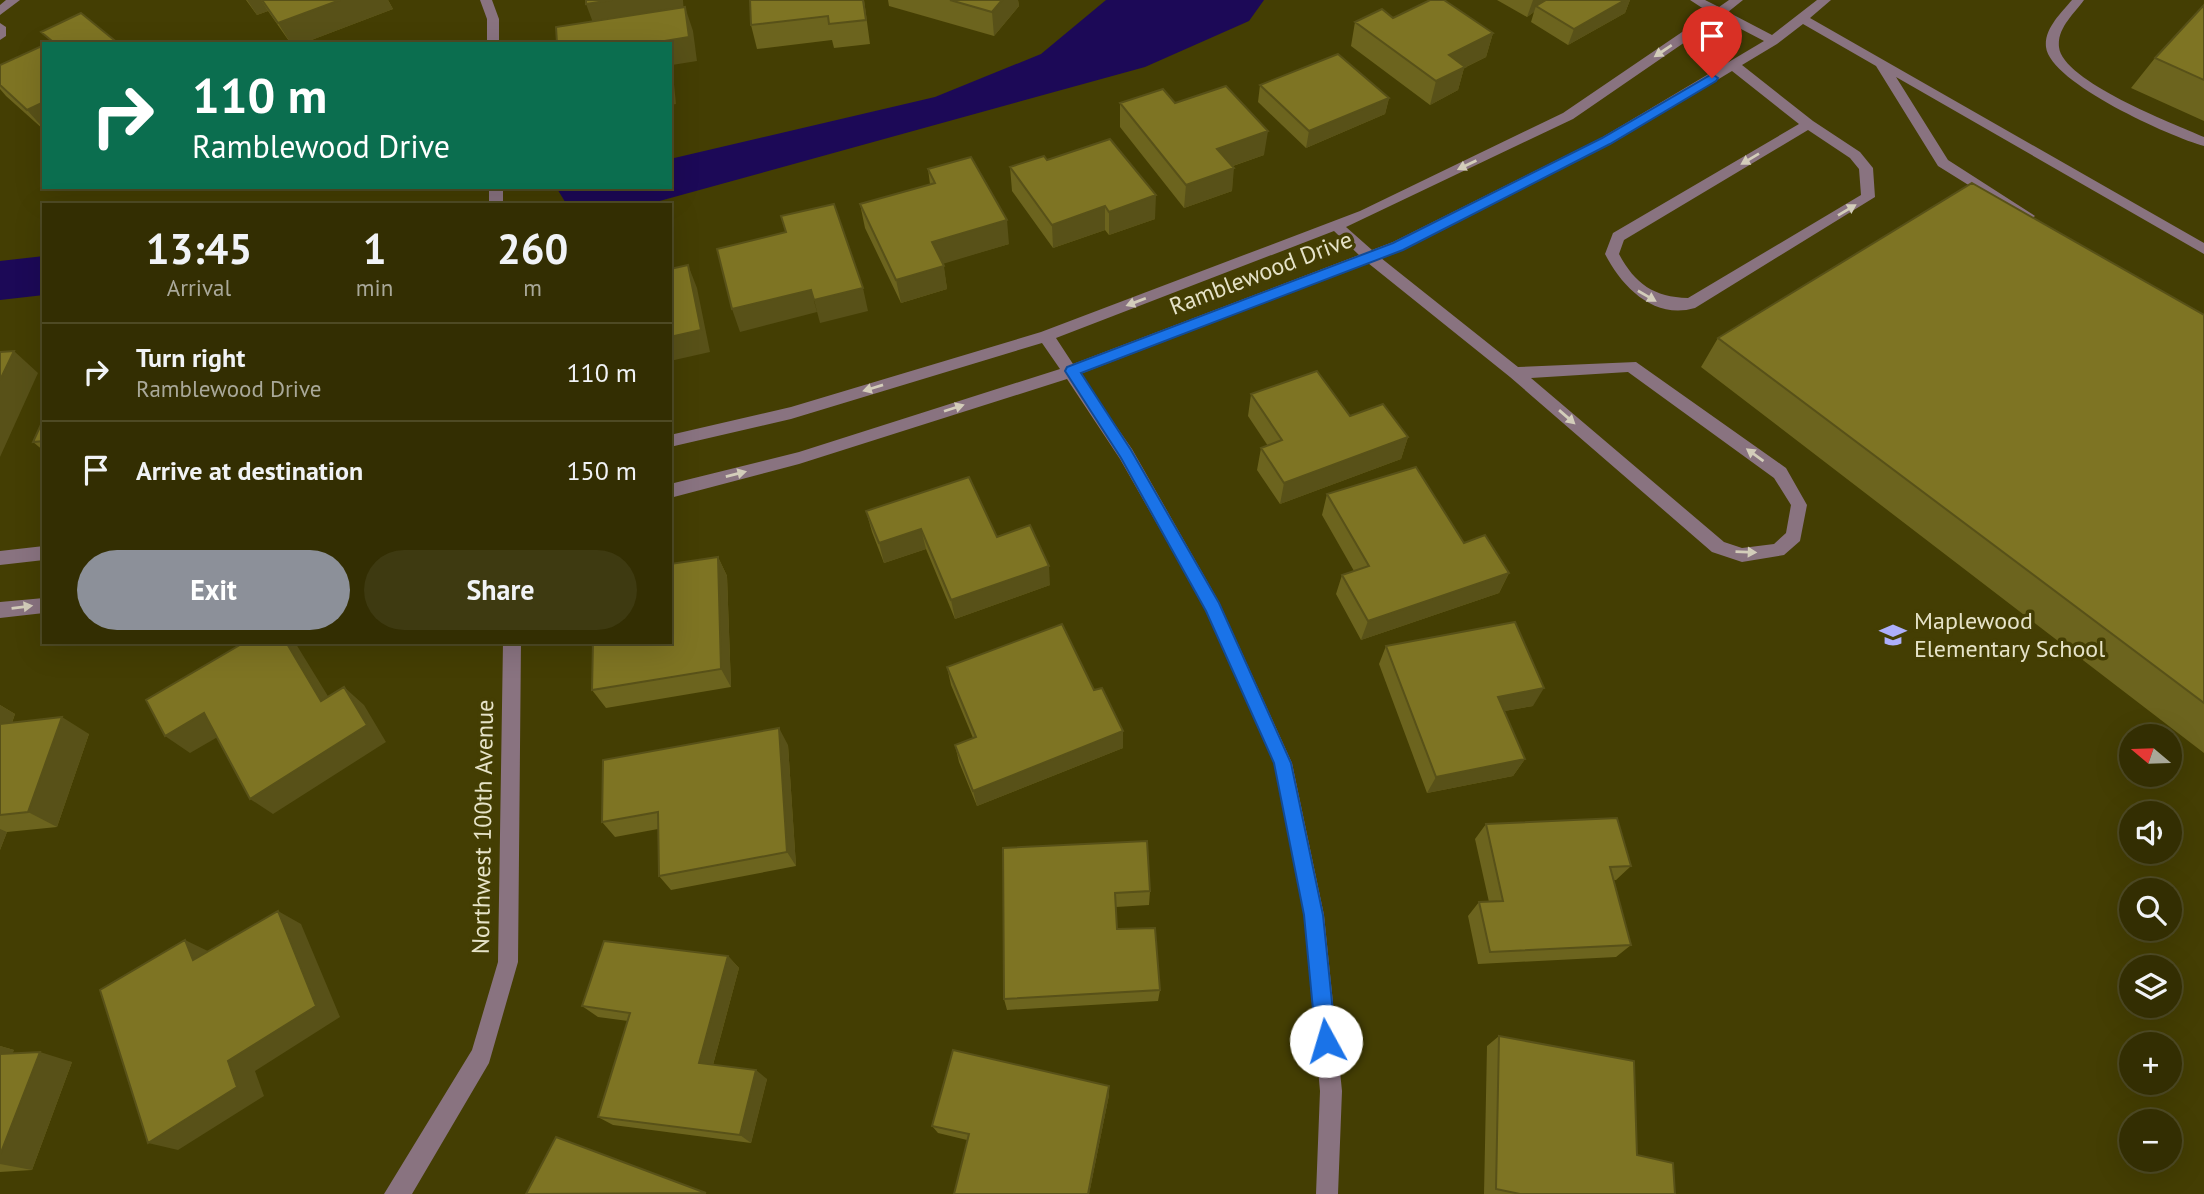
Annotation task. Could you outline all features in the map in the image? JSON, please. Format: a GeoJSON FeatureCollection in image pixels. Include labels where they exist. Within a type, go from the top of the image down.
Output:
{"type":"FeatureCollection","features":[{"type":"Feature","properties":{"kind":"street"},"geometry":{"type":"LineString","coordinates":[[0,36],[0,11],[14,0]]}},
{"type":"Feature","properties":{"kind":"street"},"geometry":{"type":"LineString","coordinates":[[486,0],[493,19],[494,42]]}},
{"type":"Feature","properties":{"kind":"street"},"geometry":{"type":"LineString","coordinates":[[1696,0],[1773,41]]}},
{"type":"Feature","properties":{"kind":"street","name":"Ramblewood Drive"},"geometry":{"type":"LineString","coordinates":[[672,441],[791,413],[1046,336],[1337,226],[1568,116],[1737,0]]}},
{"type":"Feature","properties":{"kind":"street","name":"Ramblewood Drive"},"geometry":{"type":"LineString","coordinates":[[672,490],[799,458],[1072,371],[1398,246],[1606,141],[1773,41],[1825,0]]}},
{"type":"Feature","properties":{"kind":"street"},"geometry":{"type":"LineString","coordinates":[[2078,0],[2054,31],[2053,52],[2067,73],[2095,91],[2204,142]]}},
{"type":"Feature","properties":{"kind":"street"},"geometry":{"type":"LineString","coordinates":[[1802,18],[2204,249]]}},
{"type":"Feature","properties":{"kind":"street"},"geometry":{"type":"LineString","coordinates":[[1879,61],[1943,163],[2038,221]]}},
{"type":"Feature","properties":{"kind":"street"},"geometry":{"type":"LineString","coordinates":[[1733,65],[1808,124],[1855,155],[1866,168],[1868,197],[1690,304],[1659,303],[1634,289],[1620,272],[1612,254],[1618,237],[1808,124]]}},
{"type":"Feature","properties":{"kind":"street"},"geometry":{"type":"LineString","coordinates":[[1337,226],[1370,257],[1515,373],[1718,547],[1742,555],[1778,550],[1794,536],[1799,505],[1780,473],[1631,366],[1515,373]]}},
{"type":"Feature","properties":{"kind":"street"},"geometry":{"type":"LineString","coordinates":[[1046,336],[1126,454],[1213,607],[1283,763],[1314,915],[1331,1091],[1327,1194]]}},
{"type":"Feature","properties":{"kind":"street"},"geometry":{"type":"LineString","coordinates":[[0,558],[42,553]]}},
{"type":"Feature","properties":{"kind":"street"},"geometry":{"type":"LineString","coordinates":[[0,610],[42,605]]}},
{"type":"Feature","properties":{"kind":"street","name":"Northwest 100th Avenue"},"geometry":{"type":"LineString","coordinates":[[395,1194],[404,1186],[481,1055],[508,962],[512,644]]}},
{"type":"Feature","properties":{"kind":"shaded area"},"geometry":{"type":"Polygon","coordinates":[[[1106,0],[1264,0],[1249,21],[1145,67],[652,203],[566,203],[557,189],[672,189],[672,159],[935,97],[1041,54],[1106,0]]]}},
{"type":"Feature","properties":{"kind":"shaded area"},"geometry":{"type":"Polygon","coordinates":[[[42,256],[42,295],[0,300],[0,261],[42,256]]]}},
{"type":"Feature","properties":{"kind":"building"},"geometry":{"type":"Polygon","coordinates":[[[262,0],[340,0],[278,23],[262,0]]]}},
{"type":"Feature","properties":{"kind":"building"},"geometry":{"type":"Polygon","coordinates":[[[586,0],[612,0],[586,4],[586,0]]]}},
{"type":"Feature","properties":{"kind":"building"},"geometry":{"type":"Polygon","coordinates":[[[750,0],[863,0],[866,20],[829,24],[828,16],[751,25],[750,0]]]}},
{"type":"Feature","properties":{"kind":"building"},"geometry":{"type":"Polygon","coordinates":[[[950,0],[1002,0],[992,12],[950,0]]]}},
{"type":"Feature","properties":{"kind":"building"},"geometry":{"type":"Polygon","coordinates":[[[1430,0],[1444,0],[1493,33],[1449,55],[1465,67],[1436,81],[1355,22],[1382,9],[1393,18],[1430,0]]]}},
{"type":"Feature","properties":{"kind":"building"},"geometry":{"type":"Polygon","coordinates":[[[1546,0],[1625,0],[1574,29],[1536,6],[1546,0]]]}},
{"type":"Feature","properties":{"kind":"building"},"geometry":{"type":"Polygon","coordinates":[[[2204,5],[2204,80],[2155,58],[2204,5]]]}},
{"type":"Feature","properties":{"kind":"building"},"geometry":{"type":"Polygon","coordinates":[[[685,7],[689,37],[664,42],[557,42],[556,27],[685,7]]]}},
{"type":"Feature","properties":{"kind":"building"},"geometry":{"type":"Polygon","coordinates":[[[81,13],[117,42],[50,42],[52,41],[41,32],[81,13]]]}},
{"type":"Feature","properties":{"kind":"building"},"geometry":{"type":"Polygon","coordinates":[[[42,46],[42,103],[27,110],[0,85],[0,65],[42,46]]]}},
{"type":"Feature","properties":{"kind":"building"},"geometry":{"type":"Polygon","coordinates":[[[1338,54],[1389,98],[1309,131],[1260,85],[1338,54]]]}},
{"type":"Feature","properties":{"kind":"building"},"geometry":{"type":"Polygon","coordinates":[[[1226,86],[1268,131],[1217,149],[1234,168],[1186,185],[1120,103],[1163,89],[1175,103],[1226,86]]]}},
{"type":"Feature","properties":{"kind":"building"},"geometry":{"type":"Polygon","coordinates":[[[1110,139],[1156,195],[1109,212],[1105,206],[1052,225],[1010,167],[1044,156],[1047,160],[1110,139]]]}},
{"type":"Feature","properties":{"kind":"building"},"geometry":{"type":"Polygon","coordinates":[[[971,157],[1007,220],[932,242],[944,266],[896,280],[860,204],[935,183],[928,169],[971,157]]]}},
{"type":"Feature","properties":{"kind":"building"},"geometry":{"type":"Polygon","coordinates":[[[1972,183],[2204,315],[2204,703],[1718,338],[1972,183]]]}},
{"type":"Feature","properties":{"kind":"building"},"geometry":{"type":"Polygon","coordinates":[[[834,204],[863,288],[814,300],[811,290],[732,309],[717,249],[786,232],[781,216],[834,204]]]}},
{"type":"Feature","properties":{"kind":"building"},"geometry":{"type":"Polygon","coordinates":[[[688,265],[701,330],[672,337],[672,269],[688,265]]]}},
{"type":"Feature","properties":{"kind":"building"},"geometry":{"type":"Polygon","coordinates":[[[14,351],[0,380],[0,352],[14,351]]]}},
{"type":"Feature","properties":{"kind":"building"},"geometry":{"type":"Polygon","coordinates":[[[1317,371],[1350,416],[1383,404],[1408,437],[1284,483],[1261,448],[1282,440],[1251,394],[1317,371]]]}},
{"type":"Feature","properties":{"kind":"building"},"geometry":{"type":"Polygon","coordinates":[[[42,422],[42,441],[33,442],[42,422]]]}},
{"type":"Feature","properties":{"kind":"building"},"geometry":{"type":"Polygon","coordinates":[[[1416,467],[1464,543],[1485,535],[1509,573],[1368,621],[1342,575],[1369,566],[1327,494],[1416,467]]]}},
{"type":"Feature","properties":{"kind":"building"},"geometry":{"type":"Polygon","coordinates":[[[969,477],[997,537],[1030,525],[1049,566],[951,600],[921,529],[879,543],[866,511],[969,477]]]}},
{"type":"Feature","properties":{"kind":"building"},"geometry":{"type":"Polygon","coordinates":[[[718,557],[721,669],[592,690],[593,644],[672,644],[672,564],[718,557]]]}},
{"type":"Feature","properties":{"kind":"building"},"geometry":{"type":"Polygon","coordinates":[[[1515,622],[1544,688],[1498,697],[1525,759],[1436,777],[1386,646],[1515,622]]]}},
{"type":"Feature","properties":{"kind":"building"},"geometry":{"type":"Polygon","coordinates":[[[1062,624],[1094,690],[1102,688],[1123,731],[973,791],[955,745],[976,737],[947,667],[1062,624]]]}},
{"type":"Feature","properties":{"kind":"building"},"geometry":{"type":"Polygon","coordinates":[[[242,644],[287,644],[321,701],[344,687],[367,725],[250,799],[204,713],[165,736],[146,700],[242,644]]]}},
{"type":"Feature","properties":{"kind":"building"},"geometry":{"type":"Polygon","coordinates":[[[62,717],[28,812],[0,815],[0,724],[62,717]]]}},
{"type":"Feature","properties":{"kind":"building"},"geometry":{"type":"Polygon","coordinates":[[[779,728],[787,852],[659,876],[658,812],[602,822],[603,760],[779,728]]]}},
{"type":"Feature","properties":{"kind":"building"},"geometry":{"type":"Polygon","coordinates":[[[1617,818],[1631,866],[1610,867],[1631,945],[1490,952],[1479,902],[1503,901],[1486,824],[1617,818]]]}},
{"type":"Feature","properties":{"kind":"building"},"geometry":{"type":"Polygon","coordinates":[[[1147,841],[1150,891],[1115,893],[1117,929],[1155,928],[1160,990],[1004,999],[1003,848],[1147,841]]]}},
{"type":"Feature","properties":{"kind":"building"},"geometry":{"type":"Polygon","coordinates":[[[278,911],[316,1006],[228,1061],[237,1087],[148,1143],[100,990],[185,940],[193,960],[278,911]]]}},
{"type":"Feature","properties":{"kind":"building"},"geometry":{"type":"Polygon","coordinates":[[[604,941],[728,956],[699,1063],[756,1070],[740,1135],[598,1117],[630,1013],[582,1006],[604,941]]]}},
{"type":"Feature","properties":{"kind":"building"},"geometry":{"type":"Polygon","coordinates":[[[1499,1036],[1634,1061],[1637,1155],[1673,1163],[1675,1194],[1520,1194],[1496,1189],[1499,1036]]]}},
{"type":"Feature","properties":{"kind":"building"},"geometry":{"type":"Polygon","coordinates":[[[953,1050],[1109,1086],[1088,1194],[954,1194],[969,1134],[932,1126],[953,1050]]]}},
{"type":"Feature","properties":{"kind":"building"},"geometry":{"type":"Polygon","coordinates":[[[40,1052],[0,1155],[0,1054],[40,1052]]]}},
{"type":"Feature","properties":{"kind":"building"},"geometry":{"type":"Polygon","coordinates":[[[556,1137],[706,1193],[526,1194],[556,1137]]]}},
{"type":"Feature","properties":{"kind":"place","name":"Maplewood Elementary School"},"geometry":{"type":"Point","coordinates":[1893,635]}},
{"type":"Feature","properties":{"kind":"route"},"geometry":{"type":"LineString","coordinates":[[1326,1041],[1314,915],[1283,763],[1213,607],[1126,454],[1072,371],[1398,246],[1606,141],[1712,78]]}}]}
